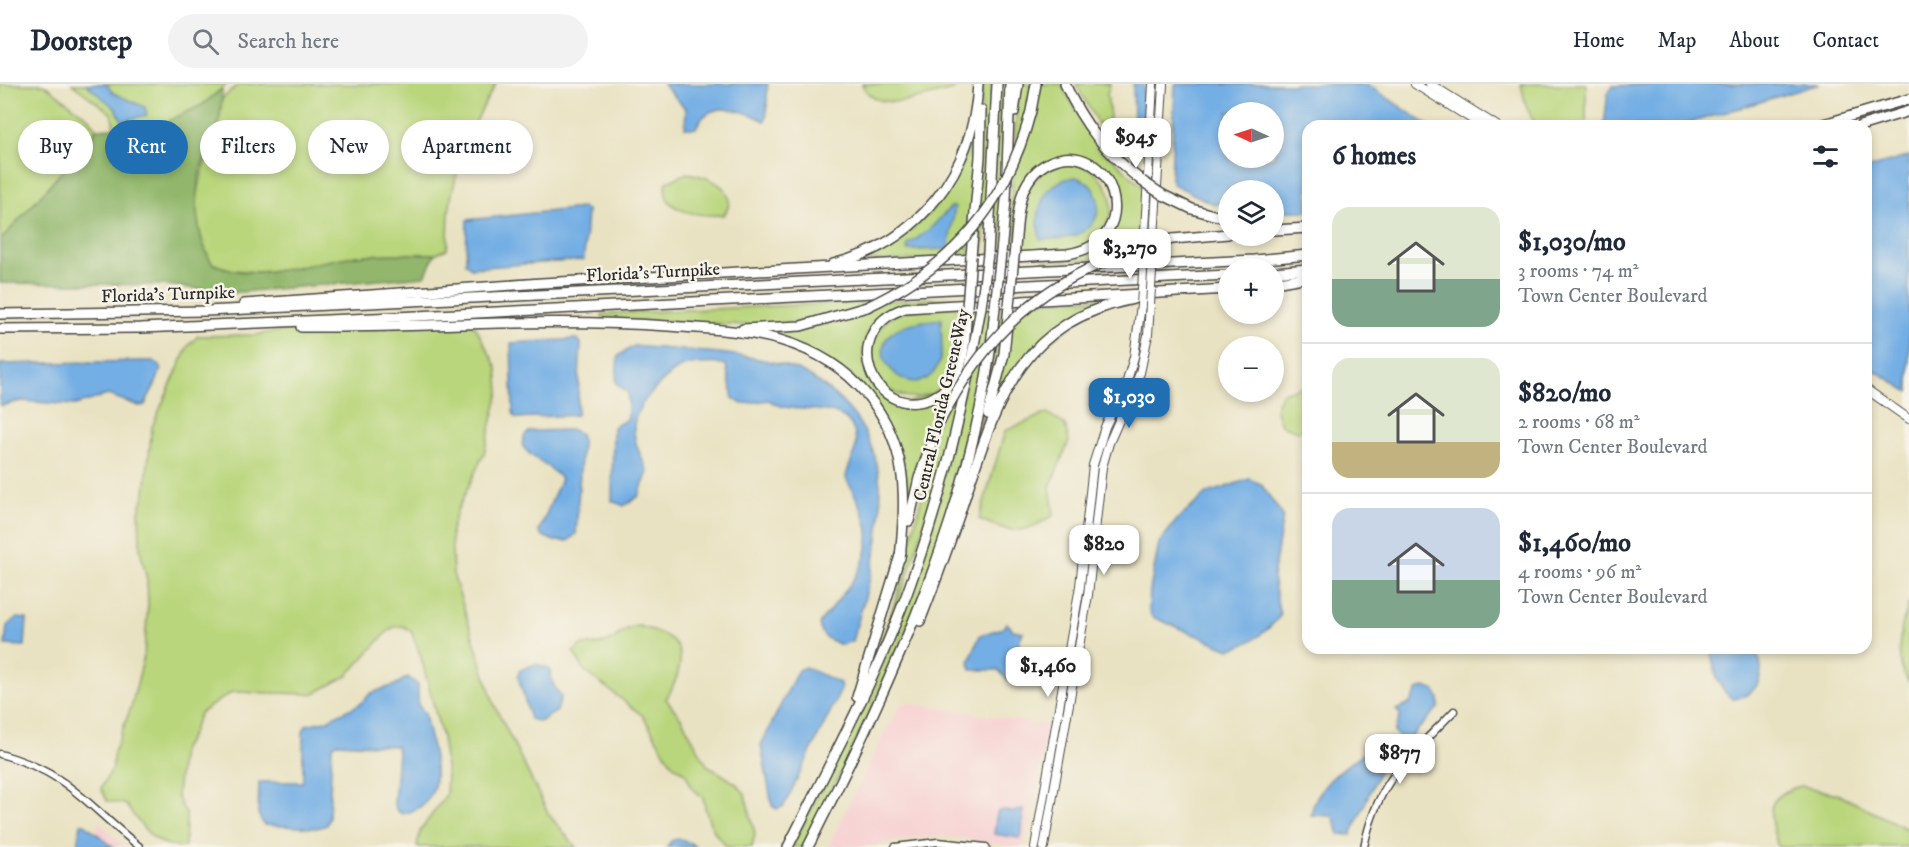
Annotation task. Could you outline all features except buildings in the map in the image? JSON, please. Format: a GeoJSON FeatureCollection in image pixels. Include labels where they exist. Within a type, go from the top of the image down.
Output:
{"type":"FeatureCollection","features":[{"type":"Feature","properties":{"kind":"highway"},"geometry":{"type":"LineString","coordinates":[[979,84],[980,157],[971,256],[967,307],[961,362],[955,378],[944,390],[927,400],[905,401],[890,395],[876,383],[867,363],[869,339],[881,320],[905,308],[1177,292],[1218,290]]}},
{"type":"Feature","properties":{"kind":"highway"},"geometry":{"type":"LineString","coordinates":[[788,269],[829,265],[862,255],[901,234],[929,208],[962,160],[973,128],[979,84]]}},
{"type":"Feature","properties":{"kind":"highway","name":"Central Florida GreeneWay"},"geometry":{"type":"LineString","coordinates":[[788,847],[838,747],[895,624],[932,521],[960,416],[981,307],[988,254],[997,84]]}},
{"type":"Feature","properties":{"kind":"highway","name":"Central Florida GreeneWay"},"geometry":{"type":"LineString","coordinates":[[808,847],[867,731],[918,609],[954,504],[985,377],[995,307],[1010,84]]}},
{"type":"Feature","properties":{"kind":"highway"},"geometry":{"type":"LineString","coordinates":[[1007,153],[1018,84]]}},
{"type":"Feature","properties":{"kind":"highway"},"geometry":{"type":"LineString","coordinates":[[285,322],[300,327],[378,327],[553,321],[719,330],[801,326],[867,307],[932,270],[975,226],[996,198],[1012,166],[1030,111],[1036,84]]}},
{"type":"Feature","properties":{"kind":"highway"},"geometry":{"type":"LineString","coordinates":[[1065,84],[1075,105],[1107,150],[1142,181],[1163,195],[1192,209],[1218,216]]}},
{"type":"Feature","properties":{"kind":"highway"},"geometry":{"type":"LineString","coordinates":[[1837,120],[1909,99]]}},
{"type":"Feature","properties":{"kind":"highway"},"geometry":{"type":"LineString","coordinates":[[1872,122],[1909,111]]}},
{"type":"Feature","properties":{"kind":"highway"},"geometry":{"type":"LineString","coordinates":[[141,313],[352,294],[788,269],[1075,253],[1102,239],[1112,223],[1114,194],[1105,177],[1092,165],[1076,159],[1054,161],[1040,168],[1027,182],[1023,192],[1015,248],[1009,306],[1001,368],[960,512]]}},
{"type":"Feature","properties":{"kind":"highway"},"geometry":{"type":"LineString","coordinates":[[1284,225],[1302,226]]}},
{"type":"Feature","properties":{"kind":"highway"},"geometry":{"type":"LineString","coordinates":[[1284,229],[1302,228]]}},
{"type":"Feature","properties":{"kind":"highway"},"geometry":{"type":"LineString","coordinates":[[838,747],[866,673],[900,558],[920,478],[938,425],[962,379],[979,355],[1031,304],[1072,276],[1110,258],[1173,239],[1218,235]]}},
{"type":"Feature","properties":{"kind":"highway","name":"Florida's Turnpike"},"geometry":{"type":"LineString","coordinates":[[0,314],[141,313],[851,281],[1302,256]]}},
{"type":"Feature","properties":{"kind":"highway"},"geometry":{"type":"LineString","coordinates":[[1284,271],[1302,270]]}},
{"type":"Feature","properties":{"kind":"highway","name":"Florida's Turnpike"},"geometry":{"type":"LineString","coordinates":[[0,329],[117,329],[285,322],[1218,275]]}},
{"type":"Feature","properties":{"kind":"highway"},"geometry":{"type":"LineString","coordinates":[[1284,281],[1302,278]]}},
{"type":"Feature","properties":{"kind":"highway"},"geometry":{"type":"LineString","coordinates":[[867,731],[916,632],[997,406],[1014,376],[1029,356],[1057,331],[1088,313],[1125,300],[1177,292]]}},
{"type":"Feature","properties":{"kind":"highway"},"geometry":{"type":"LineString","coordinates":[[719,330],[778,340],[815,354],[833,363],[867,394],[888,428],[901,464],[906,506],[900,558]]}},
{"type":"Feature","properties":{"kind":"main road"},"geometry":{"type":"LineString","coordinates":[[1035,847],[1080,586],[1093,465],[1105,427],[1127,381],[1134,357],[1141,305],[1153,84]]}},
{"type":"Feature","properties":{"kind":"main road"},"geometry":{"type":"LineString","coordinates":[[1044,847],[1088,595],[1102,467],[1109,443],[1140,373],[1147,345],[1163,84]]}},
{"type":"Feature","properties":{"kind":"main road"},"geometry":{"type":"LineString","coordinates":[[1415,84],[1473,120]]}},
{"type":"Feature","properties":{"kind":"main road"},"geometry":{"type":"LineString","coordinates":[[1430,84],[1487,120]]}},
{"type":"Feature","properties":{"kind":"main road"},"geometry":{"type":"LineString","coordinates":[[1872,393],[1909,420]]}},
{"type":"Feature","properties":{"kind":"street"},"geometry":{"type":"LineString","coordinates":[[1364,847],[1369,822],[1391,776],[1408,755],[1454,711]]}},
{"type":"Feature","properties":{"kind":"street"},"geometry":{"type":"LineString","coordinates":[[0,754],[32,764],[66,783],[82,794],[140,847]]}},
{"type":"Feature","properties":{"kind":"street"},"geometry":{"type":"LineString","coordinates":[[895,847],[938,842],[986,847]]}},
{"type":"Feature","properties":{"kind":"shaded area"},"geometry":{"type":"Polygon","coordinates":[[[903,702],[1049,726],[1025,845],[1017,847],[944,836],[914,838],[863,847],[828,847],[883,735],[903,702]]]}},
{"type":"Feature","properties":{"kind":"shaded area"},"geometry":{"type":"Polygon","coordinates":[[[98,821],[120,843],[126,847],[94,847],[98,821]]]}},
{"type":"Feature","properties":{"kind":"green space"},"geometry":{"type":"Polygon","coordinates":[[[0,84],[44,84],[91,120],[18,120],[18,174],[60,174],[0,241],[0,84]]]}},
{"type":"Feature","properties":{"kind":"green space"},"geometry":{"type":"Polygon","coordinates":[[[72,84],[227,84],[202,105],[170,120],[113,120],[112,114],[72,84]]]}},
{"type":"Feature","properties":{"kind":"green space"},"geometry":{"type":"Polygon","coordinates":[[[239,84],[496,84],[477,120],[401,120],[401,174],[457,174],[449,211],[447,249],[435,254],[357,256],[265,271],[229,269],[212,263],[202,241],[197,220],[197,200],[203,174],[296,174],[296,120],[218,120],[222,99],[239,84]]]}},
{"type":"Feature","properties":{"kind":"green space"},"geometry":{"type":"Polygon","coordinates":[[[862,84],[957,84],[953,90],[917,99],[890,102],[878,100],[869,94],[862,84]]]}},
{"type":"Feature","properties":{"kind":"green space"},"geometry":{"type":"Polygon","coordinates":[[[983,84],[992,84],[983,252],[974,252],[983,84]]]}},
{"type":"Feature","properties":{"kind":"green space"},"geometry":{"type":"Polygon","coordinates":[[[1000,84],[1010,84],[1000,251],[991,251],[1000,84]]]}},
{"type":"Feature","properties":{"kind":"green space"},"geometry":{"type":"Polygon","coordinates":[[[1018,84],[1031,84],[1027,110],[1039,84],[1061,84],[1097,144],[1143,187],[1139,257],[1044,262],[1044,259],[1072,256],[1093,249],[1103,242],[1115,223],[1117,200],[1109,177],[1070,156],[1029,175],[1011,255],[1008,256],[1018,84]]]}},
{"type":"Feature","properties":{"kind":"green space"},"geometry":{"type":"Polygon","coordinates":[[[1076,84],[1110,84],[1107,94],[1110,117],[1103,126],[1098,124],[1076,84]]]}},
{"type":"Feature","properties":{"kind":"green space"},"geometry":{"type":"Polygon","coordinates":[[[1521,84],[1586,84],[1586,120],[1533,120],[1526,106],[1521,84]]]}},
{"type":"Feature","properties":{"kind":"green space"},"geometry":{"type":"Polygon","coordinates":[[[222,89],[219,120],[200,120],[200,174],[197,193],[199,229],[212,263],[229,269],[265,272],[357,256],[435,254],[425,276],[229,293],[167,285],[0,283],[0,241],[60,174],[93,174],[93,135],[96,129],[105,128],[105,174],[188,174],[188,120],[170,120],[202,105],[222,89]]]}},
{"type":"Feature","properties":{"kind":"green space"},"geometry":{"type":"Polygon","coordinates":[[[977,121],[968,258],[850,262],[892,243],[923,220],[947,191],[972,139],[977,121]],[[951,207],[929,230],[908,245],[907,250],[948,249],[951,207]]]}},
{"type":"Feature","properties":{"kind":"green space"},"geometry":{"type":"Polygon","coordinates":[[[1072,162],[1092,171],[1100,178],[1110,196],[1110,216],[1100,236],[1079,248],[1058,253],[1017,255],[1022,208],[1026,195],[1032,183],[1041,174],[1054,167],[1072,162]],[[1041,208],[1039,235],[1048,239],[1075,236],[1041,208]]]}},
{"type":"Feature","properties":{"kind":"green space"},"geometry":{"type":"Polygon","coordinates":[[[687,173],[713,181],[726,191],[729,198],[724,215],[684,211],[669,201],[666,193],[667,182],[687,173]]]}},
{"type":"Feature","properties":{"kind":"green space"},"geometry":{"type":"Polygon","coordinates":[[[1124,297],[1095,308],[1018,365],[996,401],[1012,303],[1124,297]]]}},
{"type":"Feature","properties":{"kind":"green space"},"geometry":{"type":"Polygon","coordinates":[[[951,298],[951,301],[902,311],[879,319],[868,332],[865,341],[863,359],[872,383],[903,404],[950,389],[969,311],[976,310],[957,403],[933,495],[904,585],[870,674],[897,596],[933,451],[909,505],[902,455],[852,375],[765,333],[794,332],[868,311],[789,323],[747,325],[602,318],[602,314],[951,298]]]}},
{"type":"Feature","properties":{"kind":"green space"},"geometry":{"type":"Polygon","coordinates":[[[1002,305],[1007,305],[993,383],[965,484],[987,391],[1002,305]]]}},
{"type":"Feature","properties":{"kind":"green space"},"geometry":{"type":"Polygon","coordinates":[[[964,306],[958,362],[943,385],[928,395],[912,397],[897,394],[884,386],[875,373],[871,357],[875,338],[885,323],[892,317],[907,311],[964,306]],[[941,319],[921,380],[929,375],[938,361],[941,345],[941,319]]]}},
{"type":"Feature","properties":{"kind":"green space"},"geometry":{"type":"Polygon","coordinates":[[[993,309],[965,452],[935,557],[895,657],[835,784],[803,847],[792,847],[876,682],[916,577],[984,310],[993,309]]]}},
{"type":"Feature","properties":{"kind":"green space"},"geometry":{"type":"Polygon","coordinates":[[[446,318],[475,326],[497,368],[499,392],[484,453],[457,511],[451,530],[453,574],[494,704],[549,815],[576,847],[417,847],[420,831],[446,795],[447,775],[442,737],[421,657],[411,631],[403,626],[394,627],[386,633],[347,676],[313,694],[232,692],[200,713],[191,736],[182,750],[180,764],[177,797],[186,814],[185,847],[164,844],[144,828],[125,804],[107,801],[101,788],[113,767],[113,756],[132,704],[144,656],[148,604],[147,580],[140,549],[139,511],[145,493],[152,427],[188,346],[198,336],[256,335],[297,328],[376,329],[446,318]]]}},
{"type":"Feature","properties":{"kind":"green space"},"geometry":{"type":"Polygon","coordinates":[[[1302,387],[1302,430],[1297,431],[1281,425],[1275,408],[1278,402],[1284,402],[1284,392],[1302,387]]]}},
{"type":"Feature","properties":{"kind":"green space"},"geometry":{"type":"Polygon","coordinates":[[[1047,413],[1065,425],[1069,441],[1050,487],[1054,515],[1034,526],[1017,530],[1000,528],[979,519],[1005,431],[1047,413]]]}},
{"type":"Feature","properties":{"kind":"green space"},"geometry":{"type":"Polygon","coordinates":[[[1909,602],[1909,682],[1899,654],[1901,632],[1909,602]]]}},
{"type":"Feature","properties":{"kind":"green space"},"geometry":{"type":"Polygon","coordinates":[[[639,626],[666,636],[674,642],[678,649],[680,666],[666,699],[681,718],[707,765],[737,784],[745,794],[755,834],[752,847],[727,847],[710,824],[703,798],[692,788],[686,774],[671,763],[643,716],[585,671],[573,652],[581,645],[607,643],[626,630],[639,626]]]}},
{"type":"Feature","properties":{"kind":"green space"},"geometry":{"type":"Polygon","coordinates":[[[1801,786],[1837,794],[1909,830],[1909,847],[1778,847],[1772,825],[1771,808],[1780,795],[1801,786]]]}},
{"type":"Feature","properties":{"kind":"water"},"geometry":{"type":"Polygon","coordinates":[[[86,84],[106,84],[113,93],[145,107],[147,115],[122,120],[116,109],[86,84]]]}},
{"type":"Feature","properties":{"kind":"water"},"geometry":{"type":"Polygon","coordinates":[[[663,84],[768,84],[765,121],[747,113],[727,109],[709,113],[696,128],[685,128],[686,109],[663,84]]]}},
{"type":"Feature","properties":{"kind":"water"},"geometry":{"type":"Polygon","coordinates":[[[1133,84],[1144,84],[1142,132],[1137,131],[1134,127],[1133,84]]]}},
{"type":"Feature","properties":{"kind":"water"},"geometry":{"type":"Polygon","coordinates":[[[1175,84],[1367,84],[1420,120],[1302,120],[1302,211],[1284,211],[1284,180],[1218,180],[1218,204],[1173,184],[1171,179],[1175,84]]]}},
{"type":"Feature","properties":{"kind":"water"},"geometry":{"type":"Polygon","coordinates":[[[1820,84],[1699,120],[1605,120],[1608,92],[1612,86],[1820,84]]]}},
{"type":"Feature","properties":{"kind":"water"},"geometry":{"type":"Polygon","coordinates":[[[1909,156],[1909,392],[1872,369],[1872,167],[1909,156]]]}},
{"type":"Feature","properties":{"kind":"water"},"geometry":{"type":"Polygon","coordinates":[[[1075,177],[1090,185],[1098,199],[1097,215],[1093,223],[1087,229],[1071,237],[1040,239],[1038,217],[1043,199],[1055,185],[1075,177]]]}},
{"type":"Feature","properties":{"kind":"water"},"geometry":{"type":"Polygon","coordinates":[[[951,207],[955,207],[948,249],[907,250],[908,245],[929,230],[951,207]]]}},
{"type":"Feature","properties":{"kind":"water"},"geometry":{"type":"Polygon","coordinates":[[[582,208],[587,210],[584,260],[471,268],[466,263],[467,220],[582,208]]]}},
{"type":"Feature","properties":{"kind":"water"},"geometry":{"type":"Polygon","coordinates":[[[941,319],[942,348],[938,365],[928,378],[916,382],[903,379],[885,360],[883,348],[889,336],[909,324],[941,319]]]}},
{"type":"Feature","properties":{"kind":"water"},"geometry":{"type":"Polygon","coordinates":[[[577,339],[581,343],[577,415],[516,418],[513,413],[511,343],[577,339]]]}},
{"type":"Feature","properties":{"kind":"water"},"geometry":{"type":"Polygon","coordinates":[[[634,346],[728,354],[765,360],[791,368],[806,374],[825,387],[837,397],[859,423],[873,451],[880,481],[880,513],[877,546],[870,579],[852,641],[842,645],[830,640],[824,635],[819,624],[855,577],[867,550],[866,521],[846,478],[856,446],[852,427],[844,418],[833,412],[779,406],[769,400],[742,404],[733,398],[726,365],[704,364],[681,367],[651,393],[635,420],[635,440],[648,472],[638,497],[624,506],[612,501],[613,427],[628,419],[628,393],[616,383],[618,356],[634,346]]]}},
{"type":"Feature","properties":{"kind":"water"},"geometry":{"type":"Polygon","coordinates":[[[154,361],[161,367],[145,405],[139,406],[108,395],[75,405],[21,401],[0,406],[0,364],[154,361]]]}},
{"type":"Feature","properties":{"kind":"water"},"geometry":{"type":"Polygon","coordinates":[[[573,430],[580,435],[582,441],[576,534],[568,541],[554,541],[541,535],[539,531],[561,479],[529,453],[522,444],[525,435],[530,431],[573,430]]]}},
{"type":"Feature","properties":{"kind":"water"},"geometry":{"type":"Polygon","coordinates":[[[1249,479],[1261,484],[1283,516],[1273,577],[1280,616],[1257,637],[1236,648],[1229,649],[1152,617],[1149,610],[1150,590],[1159,543],[1176,521],[1206,494],[1249,479]]]}},
{"type":"Feature","properties":{"kind":"water"},"geometry":{"type":"Polygon","coordinates":[[[17,618],[27,619],[25,646],[5,645],[7,626],[17,618]]]}},
{"type":"Feature","properties":{"kind":"water"},"geometry":{"type":"Polygon","coordinates":[[[1007,623],[1013,630],[1023,632],[1016,649],[1018,669],[1015,677],[1008,680],[998,670],[971,670],[969,662],[980,635],[1003,628],[1007,623]]]}},
{"type":"Feature","properties":{"kind":"water"},"geometry":{"type":"Polygon","coordinates":[[[1712,654],[1757,654],[1761,673],[1759,681],[1750,693],[1733,699],[1727,695],[1717,676],[1712,654]]]}},
{"type":"Feature","properties":{"kind":"water"},"geometry":{"type":"Polygon","coordinates":[[[535,664],[549,668],[553,684],[561,697],[557,711],[540,722],[530,719],[518,676],[520,670],[535,664]]]}},
{"type":"Feature","properties":{"kind":"water"},"geometry":{"type":"Polygon","coordinates":[[[805,667],[840,683],[841,690],[784,806],[777,809],[772,806],[761,745],[798,670],[805,667]]]}},
{"type":"Feature","properties":{"kind":"water"},"geometry":{"type":"Polygon","coordinates":[[[408,677],[418,685],[418,705],[425,713],[434,757],[434,786],[429,798],[419,807],[403,814],[397,811],[394,803],[398,752],[396,746],[336,743],[332,747],[327,825],[317,828],[264,825],[258,814],[259,782],[303,782],[303,732],[306,725],[325,721],[360,704],[371,693],[395,685],[408,677]]]}},
{"type":"Feature","properties":{"kind":"water"},"geometry":{"type":"Polygon","coordinates":[[[1425,687],[1435,691],[1439,698],[1439,707],[1410,738],[1403,741],[1394,732],[1401,715],[1396,710],[1410,703],[1417,690],[1425,687]]]}},
{"type":"Feature","properties":{"kind":"water"},"geometry":{"type":"Polygon","coordinates":[[[1369,750],[1374,751],[1384,760],[1351,835],[1339,834],[1333,816],[1311,815],[1314,804],[1333,777],[1369,750]]]}},
{"type":"Feature","properties":{"kind":"water"},"geometry":{"type":"Polygon","coordinates":[[[1001,810],[1012,812],[1023,810],[1022,834],[1019,838],[994,834],[997,812],[1001,810]]]}},
{"type":"Feature","properties":{"kind":"water"},"geometry":{"type":"Polygon","coordinates":[[[81,824],[85,824],[113,847],[77,847],[81,824]]]}},
{"type":"Feature","properties":{"kind":"water"},"geometry":{"type":"Polygon","coordinates":[[[678,839],[691,843],[695,847],[667,847],[671,841],[678,839]]]}}]}
